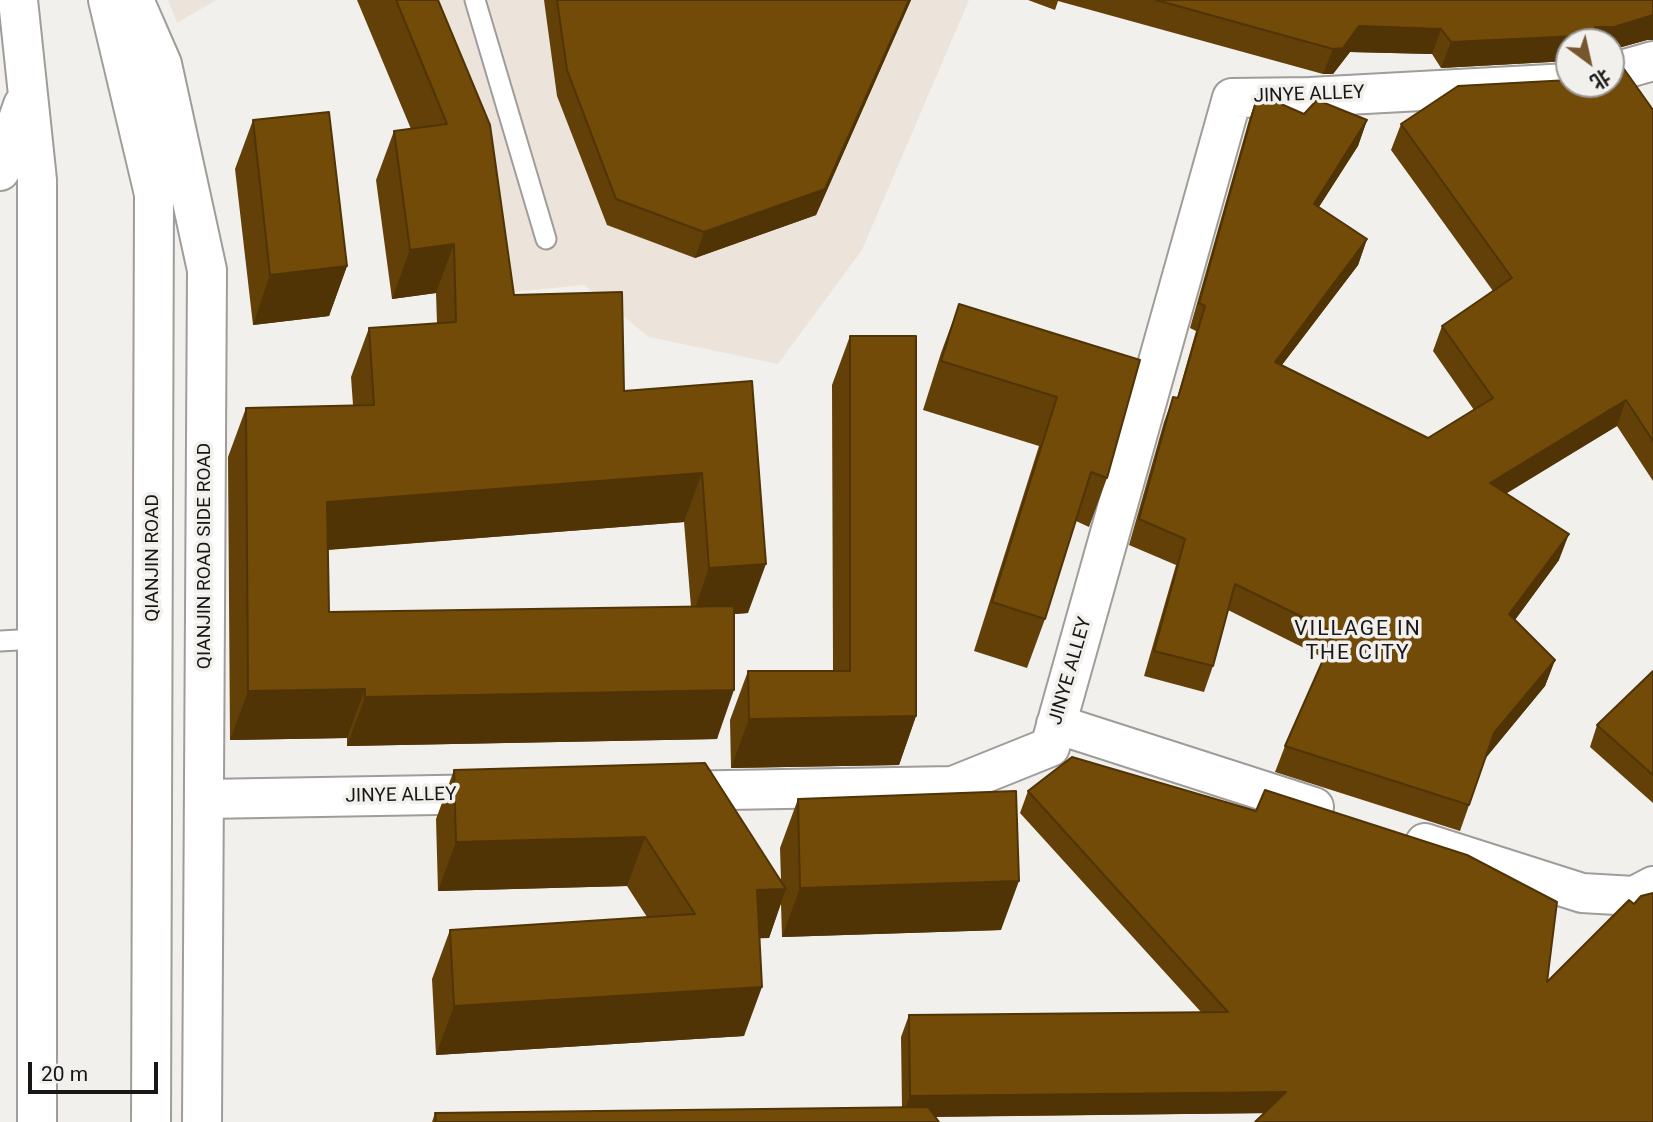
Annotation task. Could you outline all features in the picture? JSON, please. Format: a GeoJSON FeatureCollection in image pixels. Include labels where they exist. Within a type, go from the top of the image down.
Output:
{"type":"FeatureCollection","features":[{"type":"Feature","properties":{"kind":"street"},"geometry":{"type":"LineString","coordinates":[[18,0],[37,180],[18,640],[37,1122]]}},
{"type":"Feature","properties":{"kind":"street","name":"QIANJIN ROAD"},"geometry":{"type":"LineString","coordinates":[[108,0],[154,194],[151,1122]]}},
{"type":"Feature","properties":{"kind":"street","name":"QIANJIN ROAD SIDE ROAD"},"geometry":{"type":"LineString","coordinates":[[134,0],[162,64],[207,270],[202,1122]]}},
{"type":"Feature","properties":{"kind":"street"},"geometry":{"type":"LineString","coordinates":[[1625,69],[1653,61]]}},
{"type":"Feature","properties":{"kind":"street","name":"JINYE ALLEY"},"geometry":{"type":"LineString","coordinates":[[634,792],[953,786],[1050,747],[1233,98],[1310,97],[1555,84]]}},
{"type":"Feature","properties":{"kind":"street"},"geometry":{"type":"LineString","coordinates":[[0,171],[28,93]]}},
{"type":"Feature","properties":{"kind":"street"},"geometry":{"type":"LineString","coordinates":[[1056,724],[1346,817]]}},
{"type":"Feature","properties":{"kind":"street","name":"JINYE ALLEY"},"geometry":{"type":"LineString","coordinates":[[204,799],[523,794]]}},
{"type":"Feature","properties":{"kind":"street"},"geometry":{"type":"LineString","coordinates":[[1398,834],[1582,893],[1634,896],[1653,886]]}},
{"type":"Feature","properties":{"kind":"lane"},"geometry":{"type":"LineString","coordinates":[[475,0],[546,239]]}},
{"type":"Feature","properties":{"kind":"shaded area"},"geometry":{"type":"Polygon","coordinates":[[[168,0],[216,0],[177,23],[168,0]]]}},
{"type":"Feature","properties":{"kind":"shaded area"},"geometry":{"type":"Polygon","coordinates":[[[423,0],[969,0],[862,250],[778,364],[649,337],[584,285],[513,292],[423,0]]]}},
{"type":"Feature","properties":{"kind":"building"},"geometry":{"type":"Polygon","coordinates":[[[396,0],[438,0],[490,125],[514,295],[622,292],[624,391],[752,381],[766,564],[709,568],[702,473],[327,502],[329,612],[734,606],[734,690],[365,697],[365,689],[248,691],[246,408],[374,405],[369,328],[456,322],[454,244],[410,250],[394,131],[447,124],[396,0]]]}},
{"type":"Feature","properties":{"kind":"building"},"geometry":{"type":"Polygon","coordinates":[[[557,0],[909,0],[825,189],[704,232],[616,199],[567,70],[557,0]]]}},
{"type":"Feature","properties":{"kind":"building"},"geometry":{"type":"Polygon","coordinates":[[[1156,0],[1653,0],[1653,15],[1614,27],[1555,28],[1555,37],[1451,42],[1441,29],[1359,26],[1343,48],[1333,49],[1156,0]]]}},
{"type":"Feature","properties":{"kind":"building"},"geometry":{"type":"Polygon","coordinates":[[[1625,70],[1653,110],[1653,441],[1626,400],[1490,483],[1569,534],[1509,614],[1555,660],[1494,733],[1469,805],[1285,746],[1335,633],[1235,584],[1213,666],[1154,651],[1185,539],[1139,519],[1173,397],[1178,398],[1205,306],[1199,303],[1258,94],[1304,114],[1317,100],[1367,120],[1314,204],[1367,239],[1275,362],[1428,438],[1493,398],[1442,326],[1512,278],[1401,124],[1458,86],[1555,81],[1555,98],[1625,98],[1625,70]]]}},
{"type":"Feature","properties":{"kind":"building"},"geometry":{"type":"Polygon","coordinates":[[[329,112],[347,266],[270,275],[253,120],[329,112]]]}},
{"type":"Feature","properties":{"kind":"building"},"geometry":{"type":"Polygon","coordinates":[[[959,304],[1140,360],[1107,478],[1091,472],[1045,619],[992,602],[1057,397],[941,361],[959,304]]]}},
{"type":"Feature","properties":{"kind":"building"},"geometry":{"type":"Polygon","coordinates":[[[850,336],[916,336],[916,716],[749,719],[748,671],[850,671],[850,336]]]}},
{"type":"Feature","properties":{"kind":"building"},"geometry":{"type":"Polygon","coordinates":[[[1653,671],[1653,775],[1597,725],[1653,671]]]}},
{"type":"Feature","properties":{"kind":"building"},"geometry":{"type":"Polygon","coordinates":[[[1072,757],[1256,811],[1265,790],[1467,855],[1557,902],[1547,982],[1629,900],[1634,904],[1641,896],[1653,893],[1653,1122],[1255,1122],[1286,1092],[910,1096],[909,1015],[1228,1012],[1028,791],[1072,757]]]}},
{"type":"Feature","properties":{"kind":"building"},"geometry":{"type":"Polygon","coordinates":[[[705,763],[786,889],[757,890],[762,987],[454,1006],[450,930],[695,914],[645,837],[456,842],[454,770],[705,763]]]}},
{"type":"Feature","properties":{"kind":"building"},"geometry":{"type":"Polygon","coordinates":[[[1016,791],[1019,881],[800,888],[798,799],[1016,791]]]}},
{"type":"Feature","properties":{"kind":"building"},"geometry":{"type":"Polygon","coordinates":[[[928,1107],[939,1122],[436,1122],[435,1113],[928,1107]]]}},
{"type":"Feature","properties":{"kind":"district","name":"VILLAGE IN THE CITY"},"geometry":{"type":"Point","coordinates":[1358,642]}}]}
